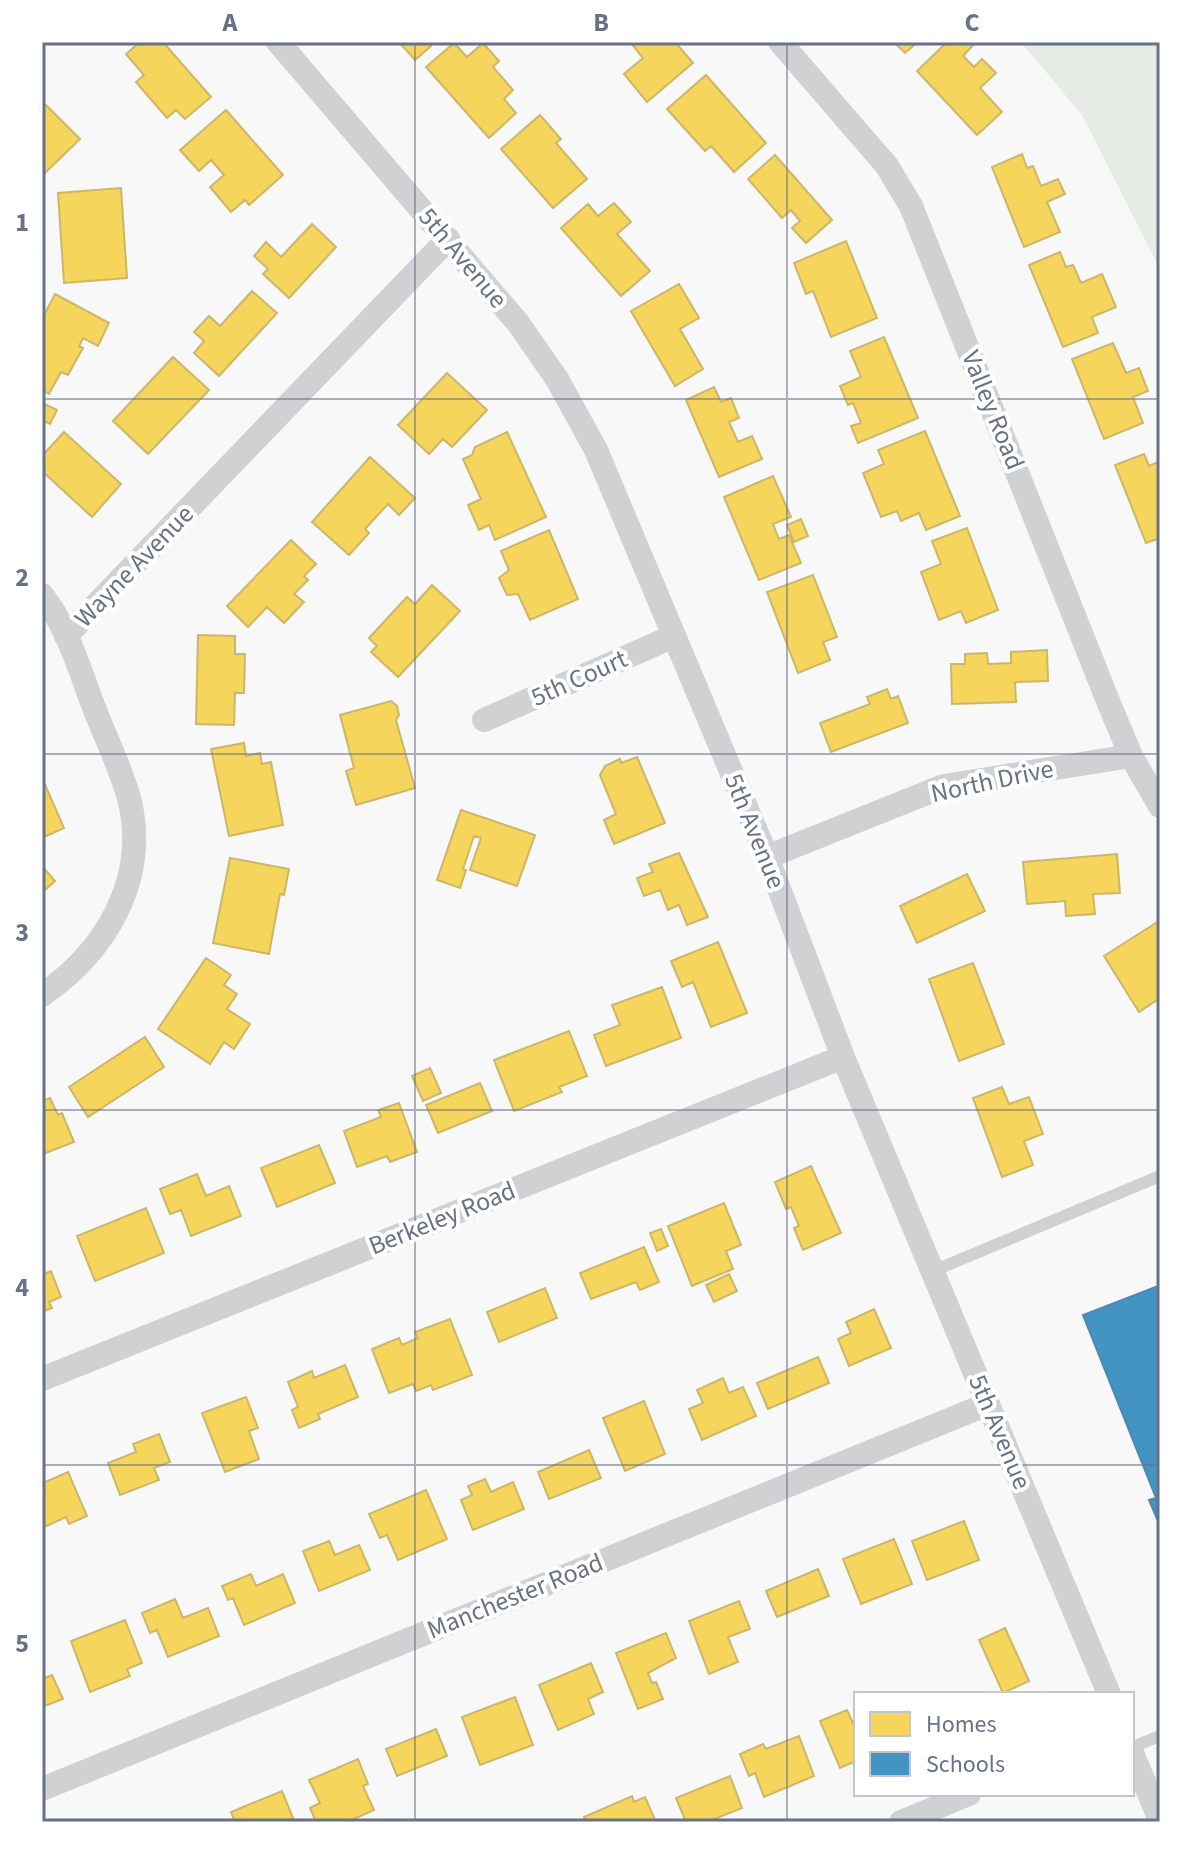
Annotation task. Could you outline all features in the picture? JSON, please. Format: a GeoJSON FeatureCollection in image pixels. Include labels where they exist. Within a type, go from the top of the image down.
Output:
{"type":"FeatureCollection","features":[{"type":"Feature","properties":{"kind":"street","name":"5th Avenue"},"geometry":{"type":"LineString","coordinates":[[278,42],[518,323],[557,379],[596,450],[767,857],[843,1057],[1108,1692]]}},
{"type":"Feature","properties":{"kind":"street","name":"Valley Road"},"geometry":{"type":"LineString","coordinates":[[780,42],[887,166],[911,206],[1131,756],[1160,806]]}},
{"type":"Feature","properties":{"kind":"street","name":"Wayne Avenue"},"geometry":{"type":"LineString","coordinates":[[42,995],[67,978],[92,953],[112,923],[126,887],[133,852],[129,800],[66,636],[448,239]]}},
{"type":"Feature","properties":{"kind":"street"},"geometry":{"type":"LineString","coordinates":[[42,595],[66,636]]}},
{"type":"Feature","properties":{"kind":"street","name":"5th Court"},"geometry":{"type":"LineString","coordinates":[[484,720],[674,636]]}},
{"type":"Feature","properties":{"kind":"street","name":"North Drive"},"geometry":{"type":"LineString","coordinates":[[767,857],[944,786],[1131,756]]}},
{"type":"Feature","properties":{"kind":"street","name":"Berkeley Road"},"geometry":{"type":"LineString","coordinates":[[42,1379],[843,1057]]}},
{"type":"Feature","properties":{"kind":"street","name":"Manchester Road"},"geometry":{"type":"LineString","coordinates":[[42,1789],[988,1404]]}},
{"type":"Feature","properties":{"kind":"street"},"geometry":{"type":"LineString","coordinates":[[1134,1755],[1160,1820]]}},
{"type":"Feature","properties":{"kind":"street"},"geometry":{"type":"LineString","coordinates":[[901,1822],[964,1796]]}},
{"type":"Feature","properties":{"kind":"lane"},"geometry":{"type":"LineString","coordinates":[[933,1271],[1160,1176]]}},
{"type":"Feature","properties":{"kind":"lane"},"geometry":{"type":"LineString","coordinates":[[1134,1749],[1160,1736]]}},
{"type":"Feature","properties":{"kind":"shaded area"},"geometry":{"type":"Polygon","coordinates":[[[1021,42],[1160,42],[1160,269],[1082,115],[1021,42]]]}},
{"type":"Feature","properties":{"kind":"building: Homes"},"geometry":{"type":"Polygon","coordinates":[[[140,42],[163,42],[211,97],[185,119],[176,110],[167,118],[136,82],[144,75],[126,54],[140,42]]]}},
{"type":"Feature","properties":{"kind":"building: Homes"},"geometry":{"type":"Polygon","coordinates":[[[399,42],[428,42],[431,46],[415,60],[399,42]]]}},
{"type":"Feature","properties":{"kind":"building: Homes"},"geometry":{"type":"Polygon","coordinates":[[[630,42],[675,42],[693,63],[647,102],[624,74],[643,58],[630,42]]]}},
{"type":"Feature","properties":{"kind":"building: Homes"},"geometry":{"type":"Polygon","coordinates":[[[894,42],[918,42],[905,53],[894,42]]]}},
{"type":"Feature","properties":{"kind":"building: Homes"},"geometry":{"type":"Polygon","coordinates":[[[947,42],[976,42],[963,56],[974,67],[982,59],[996,73],[980,88],[1002,112],[977,135],[917,71],[947,42]]]}},
{"type":"Feature","properties":{"kind":"building: Homes"},"geometry":{"type":"Polygon","coordinates":[[[454,43],[467,57],[483,43],[499,61],[493,67],[513,90],[504,99],[516,113],[489,138],[426,67],[454,43]]]}},
{"type":"Feature","properties":{"kind":"building: Homes"},"geometry":{"type":"Polygon","coordinates":[[[706,75],[766,143],[734,172],[711,146],[705,151],[667,109],[706,75]]]}},
{"type":"Feature","properties":{"kind":"building: Homes"},"geometry":{"type":"Polygon","coordinates":[[[42,101],[80,139],[45,173],[42,171],[42,101]]]}},
{"type":"Feature","properties":{"kind":"building: Homes"},"geometry":{"type":"Polygon","coordinates":[[[226,110],[283,175],[249,205],[245,200],[231,212],[210,187],[224,175],[211,160],[199,171],[180,150],[226,110]]]}},
{"type":"Feature","properties":{"kind":"building: Homes"},"geometry":{"type":"Polygon","coordinates":[[[540,115],[561,139],[556,143],[587,179],[553,208],[501,149],[540,115]]]}},
{"type":"Feature","properties":{"kind":"building: Homes"},"geometry":{"type":"Polygon","coordinates":[[[1022,154],[1027,168],[1033,166],[1041,186],[1058,179],[1065,194],[1047,202],[1060,232],[1024,247],[992,167],[1022,154]]]}},
{"type":"Feature","properties":{"kind":"building: Homes"},"geometry":{"type":"Polygon","coordinates":[[[775,155],[832,220],[806,243],[792,228],[800,221],[791,210],[782,218],[748,179],[775,155]]]}},
{"type":"Feature","properties":{"kind":"building: Homes"},"geometry":{"type":"Polygon","coordinates":[[[121,188],[127,278],[64,283],[58,193],[121,188]]]}},
{"type":"Feature","properties":{"kind":"building: Homes"},"geometry":{"type":"Polygon","coordinates":[[[614,203],[631,222],[617,234],[650,271],[621,296],[561,228],[588,204],[598,216],[614,203]]]}},
{"type":"Feature","properties":{"kind":"building: Homes"},"geometry":{"type":"Polygon","coordinates":[[[312,224],[336,247],[289,298],[263,274],[268,269],[254,256],[266,242],[281,257],[312,224]]]}},
{"type":"Feature","properties":{"kind":"building: Homes"},"geometry":{"type":"Polygon","coordinates":[[[846,241],[877,318],[831,337],[813,291],[806,294],[794,263],[846,241]]]}},
{"type":"Feature","properties":{"kind":"building: Homes"},"geometry":{"type":"Polygon","coordinates":[[[1060,252],[1066,267],[1073,265],[1081,283],[1102,274],[1116,307],[1092,317],[1098,333],[1063,347],[1029,265],[1060,252]]]}},
{"type":"Feature","properties":{"kind":"building: Homes"},"geometry":{"type":"Polygon","coordinates":[[[679,284],[699,318],[680,329],[703,369],[675,386],[631,311],[679,284]]]}},
{"type":"Feature","properties":{"kind":"building: Homes"},"geometry":{"type":"Polygon","coordinates":[[[252,291],[277,313],[219,376],[194,353],[204,341],[194,332],[209,316],[220,326],[252,291]]]}},
{"type":"Feature","properties":{"kind":"building: Homes"},"geometry":{"type":"Polygon","coordinates":[[[55,294],[109,323],[98,346],[83,338],[79,346],[83,348],[68,375],[61,372],[49,394],[42,390],[42,319],[55,294]]]}},
{"type":"Feature","properties":{"kind":"building: Homes"},"geometry":{"type":"Polygon","coordinates":[[[884,337],[918,418],[858,443],[851,426],[861,423],[853,403],[848,405],[840,386],[861,377],[850,351],[884,337]]]}},
{"type":"Feature","properties":{"kind":"building: Homes"},"geometry":{"type":"Polygon","coordinates":[[[1113,343],[1126,373],[1139,368],[1148,391],[1133,397],[1143,423],[1104,439],[1072,359],[1113,343]]]}},
{"type":"Feature","properties":{"kind":"building: Homes"},"geometry":{"type":"Polygon","coordinates":[[[173,357],[209,390],[148,454],[113,421],[173,357]]]}},
{"type":"Feature","properties":{"kind":"building: Homes"},"geometry":{"type":"Polygon","coordinates":[[[447,373],[487,410],[452,447],[443,439],[429,454],[398,425],[447,373]]]}},
{"type":"Feature","properties":{"kind":"building: Homes"},"geometry":{"type":"Polygon","coordinates":[[[714,387],[721,402],[731,398],[739,418],[729,422],[738,442],[752,436],[762,459],[719,477],[686,400],[714,387]]]}},
{"type":"Feature","properties":{"kind":"building: Homes"},"geometry":{"type":"Polygon","coordinates":[[[42,403],[57,410],[50,424],[42,420],[42,403]]]}},
{"type":"Feature","properties":{"kind":"building: Homes"},"geometry":{"type":"Polygon","coordinates":[[[925,431],[960,516],[926,530],[919,513],[901,521],[897,511],[881,517],[863,473],[884,464],[878,450],[925,431]]]}},
{"type":"Feature","properties":{"kind":"building: Homes"},"geometry":{"type":"Polygon","coordinates":[[[64,432],[121,484],[92,517],[42,471],[42,456],[64,432]]]}},
{"type":"Feature","properties":{"kind":"building: Homes"},"geometry":{"type":"Polygon","coordinates":[[[507,432],[546,517],[495,540],[489,525],[479,530],[468,505],[481,499],[463,459],[472,455],[475,447],[507,432]]]}},
{"type":"Feature","properties":{"kind":"building: Homes"},"geometry":{"type":"Polygon","coordinates":[[[1144,454],[1149,466],[1160,461],[1160,538],[1146,543],[1115,465],[1144,454]]]}},
{"type":"Feature","properties":{"kind":"building: Homes"},"geometry":{"type":"Polygon","coordinates":[[[370,457],[415,498],[399,515],[388,504],[365,529],[369,533],[349,555],[312,522],[370,457]]]}},
{"type":"Feature","properties":{"kind":"building: Homes"},"geometry":{"type":"Polygon","coordinates":[[[773,476],[791,517],[773,524],[779,539],[789,535],[801,563],[759,580],[724,497],[773,476]]]}},
{"type":"Feature","properties":{"kind":"building: Homes"},"geometry":{"type":"Polygon","coordinates":[[[801,519],[808,536],[794,542],[787,525],[801,519]]]}},
{"type":"Feature","properties":{"kind":"building: Homes"},"geometry":{"type":"Polygon","coordinates":[[[967,528],[998,610],[966,623],[961,611],[939,620],[921,572],[941,564],[932,541],[967,528]]]}},
{"type":"Feature","properties":{"kind":"building: Homes"},"geometry":{"type":"Polygon","coordinates":[[[549,530],[578,599],[530,620],[518,594],[507,595],[499,578],[509,570],[501,551],[549,530]]]}},
{"type":"Feature","properties":{"kind":"building: Homes"},"geometry":{"type":"Polygon","coordinates":[[[291,540],[316,564],[304,576],[308,580],[294,594],[304,602],[284,623],[267,607],[248,627],[227,606],[291,540]]]}},
{"type":"Feature","properties":{"kind":"building: Homes"},"geometry":{"type":"Polygon","coordinates":[[[813,575],[837,637],[823,642],[830,660],[798,673],[767,592],[813,575]]]}},
{"type":"Feature","properties":{"kind":"building: Homes"},"geometry":{"type":"Polygon","coordinates":[[[432,585],[460,611],[398,677],[371,652],[377,646],[369,638],[407,597],[415,604],[432,585]]]}},
{"type":"Feature","properties":{"kind":"building: Homes"},"geometry":{"type":"Polygon","coordinates":[[[198,635],[235,636],[235,654],[245,654],[244,693],[235,693],[234,725],[196,724],[198,635]]]}},
{"type":"Feature","properties":{"kind":"building: Homes"},"geometry":{"type":"Polygon","coordinates":[[[1047,650],[1048,681],[1015,682],[1016,702],[952,704],[951,664],[965,664],[965,654],[987,653],[988,664],[1011,663],[1011,652],[1047,650]]]}},
{"type":"Feature","properties":{"kind":"building: Homes"},"geometry":{"type":"Polygon","coordinates":[[[887,689],[891,699],[898,696],[908,723],[831,752],[820,723],[870,704],[867,697],[887,689]]]}},
{"type":"Feature","properties":{"kind":"building: Homes"},"geometry":{"type":"Polygon","coordinates":[[[391,701],[397,706],[399,715],[396,720],[415,788],[356,805],[346,771],[354,768],[340,715],[391,701]]]}},
{"type":"Feature","properties":{"kind":"building: Homes"},"geometry":{"type":"Polygon","coordinates":[[[244,743],[246,756],[260,753],[262,764],[271,762],[283,825],[229,836],[211,749],[244,743]]]}},
{"type":"Feature","properties":{"kind":"building: Homes"},"geometry":{"type":"Polygon","coordinates":[[[637,757],[665,823],[614,844],[604,820],[616,814],[600,775],[605,766],[620,759],[621,763],[637,757]]]}},
{"type":"Feature","properties":{"kind":"building: Homes"},"geometry":{"type":"Polygon","coordinates":[[[42,778],[64,828],[42,838],[42,778]]]}},
{"type":"Feature","properties":{"kind":"building: Homes"},"geometry":{"type":"Polygon","coordinates":[[[461,810],[535,835],[517,886],[470,870],[481,838],[474,836],[460,888],[437,880],[461,810]]]}},
{"type":"Feature","properties":{"kind":"building: Homes"},"geometry":{"type":"Polygon","coordinates":[[[679,853],[708,917],[687,925],[679,905],[668,910],[660,890],[644,896],[637,878],[653,872],[649,864],[679,853]]]}},
{"type":"Feature","properties":{"kind":"building: Homes"},"geometry":{"type":"Polygon","coordinates":[[[1117,854],[1120,893],[1093,894],[1095,914],[1066,916],[1065,901],[1027,904],[1023,862],[1117,854]]]}},
{"type":"Feature","properties":{"kind":"building: Homes"},"geometry":{"type":"Polygon","coordinates":[[[230,858],[289,869],[284,895],[280,894],[269,954],[213,943],[230,858]]]}},
{"type":"Feature","properties":{"kind":"building: Homes"},"geometry":{"type":"Polygon","coordinates":[[[42,866],[55,881],[42,893],[42,866]]]}},
{"type":"Feature","properties":{"kind":"building: Homes"},"geometry":{"type":"Polygon","coordinates":[[[967,874],[985,911],[917,943],[900,906],[967,874]]]}},
{"type":"Feature","properties":{"kind":"building: Homes"},"geometry":{"type":"Polygon","coordinates":[[[1159,921],[1160,998],[1139,1012],[1104,956],[1159,921]]]}},
{"type":"Feature","properties":{"kind":"building: Homes"},"geometry":{"type":"Polygon","coordinates":[[[718,942],[747,1013],[711,1027],[693,982],[682,987],[671,961],[718,942]]]}},
{"type":"Feature","properties":{"kind":"building: Homes"},"geometry":{"type":"Polygon","coordinates":[[[206,958],[231,975],[224,985],[237,994],[227,1009],[250,1024],[234,1049],[224,1042],[210,1064],[158,1029],[206,958]]]}},
{"type":"Feature","properties":{"kind":"building: Homes"},"geometry":{"type":"Polygon","coordinates":[[[973,963],[1004,1044],[959,1061],[929,979],[973,963]]]}},
{"type":"Feature","properties":{"kind":"building: Homes"},"geometry":{"type":"Polygon","coordinates":[[[662,987],[681,1038],[606,1066],[594,1035],[620,1025],[612,1005],[662,987]]]}},
{"type":"Feature","properties":{"kind":"building: Homes"},"geometry":{"type":"Polygon","coordinates":[[[569,1031],[587,1076],[559,1087],[562,1092],[514,1111],[494,1060],[569,1031]]]}},
{"type":"Feature","properties":{"kind":"building: Homes"},"geometry":{"type":"Polygon","coordinates":[[[145,1037],[164,1067],[88,1117],[69,1087],[145,1037]]]}},
{"type":"Feature","properties":{"kind":"building: Homes"},"geometry":{"type":"Polygon","coordinates":[[[430,1068],[441,1093],[423,1101],[412,1076],[430,1068]]]}},
{"type":"Feature","properties":{"kind":"building: Homes"},"geometry":{"type":"Polygon","coordinates":[[[480,1083],[492,1111],[438,1133],[426,1105],[480,1083]]]}},
{"type":"Feature","properties":{"kind":"building: Homes"},"geometry":{"type":"Polygon","coordinates":[[[1002,1087],[1009,1104],[1029,1097],[1043,1134],[1024,1141],[1033,1165],[1002,1177],[973,1098],[1002,1087]]]}},
{"type":"Feature","properties":{"kind":"building: Homes"},"geometry":{"type":"Polygon","coordinates":[[[50,1098],[58,1115],[62,1113],[74,1142],[43,1154],[42,1101],[50,1098]]]}},
{"type":"Feature","properties":{"kind":"building: Homes"},"geometry":{"type":"Polygon","coordinates":[[[399,1103],[417,1152],[390,1162],[387,1156],[357,1167],[344,1131],[381,1117],[378,1110],[399,1103]]]}},
{"type":"Feature","properties":{"kind":"building: Homes"},"geometry":{"type":"Polygon","coordinates":[[[319,1145],[335,1183],[277,1207],[261,1168],[319,1145]]]}},
{"type":"Feature","properties":{"kind":"building: Homes"},"geometry":{"type":"Polygon","coordinates":[[[811,1166],[841,1233],[803,1250],[794,1228],[799,1226],[791,1207],[786,1209],[775,1182],[811,1166]]]}},
{"type":"Feature","properties":{"kind":"building: Homes"},"geometry":{"type":"Polygon","coordinates":[[[197,1174],[206,1196],[229,1186],[241,1216],[191,1236],[181,1210],[170,1214],[160,1189],[197,1174]]]}},
{"type":"Feature","properties":{"kind":"building: Homes"},"geometry":{"type":"Polygon","coordinates":[[[724,1203],[741,1245],[726,1251],[733,1269],[692,1286],[668,1226],[724,1203]]]}},
{"type":"Feature","properties":{"kind":"building: Homes"},"geometry":{"type":"Polygon","coordinates":[[[146,1208],[164,1253],[95,1281],[77,1236],[146,1208]]]}},
{"type":"Feature","properties":{"kind":"building: Homes"},"geometry":{"type":"Polygon","coordinates":[[[661,1229],[668,1246],[657,1251],[650,1233],[661,1229]]]}},
{"type":"Feature","properties":{"kind":"building: Homes"},"geometry":{"type":"Polygon","coordinates":[[[644,1247],[659,1282],[640,1290],[636,1282],[591,1299],[580,1273],[644,1247]]]}},
{"type":"Feature","properties":{"kind":"building: Homes"},"geometry":{"type":"Polygon","coordinates":[[[51,1271],[61,1297],[49,1302],[52,1308],[42,1312],[42,1275],[51,1271]]]}},
{"type":"Feature","properties":{"kind":"building: Homes"},"geometry":{"type":"Polygon","coordinates":[[[729,1274],[737,1291],[714,1302],[706,1285],[729,1274]]]}},
{"type":"Feature","properties":{"kind":"building: Homes"},"geometry":{"type":"Polygon","coordinates":[[[545,1288],[557,1318],[499,1342],[487,1312],[545,1288]]]}},
{"type":"Feature","properties":{"kind":"building: Homes"},"geometry":{"type":"Polygon","coordinates":[[[874,1309],[891,1348],[849,1366],[838,1339],[851,1333],[846,1322],[874,1309]]]}},
{"type":"Feature","properties":{"kind":"building: Homes"},"geometry":{"type":"Polygon","coordinates":[[[450,1319],[472,1375],[433,1390],[431,1385],[416,1391],[413,1384],[389,1393],[372,1349],[399,1338],[402,1345],[418,1338],[415,1332],[450,1319]]]}},
{"type":"Feature","properties":{"kind":"building: Homes"},"geometry":{"type":"Polygon","coordinates":[[[818,1357],[829,1383],[768,1409],[757,1383],[818,1357]]]}},
{"type":"Feature","properties":{"kind":"building: Homes"},"geometry":{"type":"Polygon","coordinates":[[[345,1365],[358,1397],[318,1414],[320,1419],[299,1428],[292,1410],[298,1407],[288,1382],[312,1371],[314,1378],[345,1365]]]}},
{"type":"Feature","properties":{"kind":"building: Homes"},"geometry":{"type":"Polygon","coordinates":[[[723,1378],[729,1393],[743,1387],[756,1416],[702,1440],[689,1409],[703,1403],[697,1390],[723,1378]]]}},
{"type":"Feature","properties":{"kind":"building: Homes"},"geometry":{"type":"Polygon","coordinates":[[[246,1397],[258,1428],[249,1431],[259,1459],[225,1472],[202,1413],[246,1397]]]}},
{"type":"Feature","properties":{"kind":"building: Homes"},"geometry":{"type":"Polygon","coordinates":[[[644,1401],[665,1454],[625,1471],[603,1418],[644,1401]]]}},
{"type":"Feature","properties":{"kind":"building: Homes"},"geometry":{"type":"Polygon","coordinates":[[[159,1434],[170,1462],[154,1468],[159,1480],[120,1495],[108,1463],[136,1452],[133,1444],[159,1434]]]}},
{"type":"Feature","properties":{"kind":"building: Homes"},"geometry":{"type":"Polygon","coordinates":[[[589,1450],[601,1478],[549,1499],[538,1472],[589,1450]]]}},
{"type":"Feature","properties":{"kind":"building: Homes"},"geometry":{"type":"Polygon","coordinates":[[[68,1472],[87,1516],[69,1524],[66,1517],[42,1528],[43,1483],[68,1472]]]}},
{"type":"Feature","properties":{"kind":"building: Homes"},"geometry":{"type":"Polygon","coordinates":[[[485,1479],[491,1492],[513,1482],[524,1509],[473,1530],[461,1500],[472,1495],[468,1486],[485,1479]]]}},
{"type":"Feature","properties":{"kind":"building: Homes"},"geometry":{"type":"Polygon","coordinates":[[[426,1490],[447,1539],[398,1560],[387,1535],[380,1538],[369,1514],[426,1490]]]}},
{"type":"Feature","properties":{"kind":"building: Homes"},"geometry":{"type":"Polygon","coordinates":[[[964,1521],[979,1560],[927,1580],[912,1541],[964,1521]]]}},
{"type":"Feature","properties":{"kind":"building: Homes"},"geometry":{"type":"Polygon","coordinates":[[[894,1539],[912,1584],[861,1604],[843,1559],[894,1539]]]}},
{"type":"Feature","properties":{"kind":"building: Homes"},"geometry":{"type":"Polygon","coordinates":[[[329,1541],[335,1555],[359,1545],[370,1570],[319,1591],[303,1551],[329,1541]]]}},
{"type":"Feature","properties":{"kind":"building: Homes"},"geometry":{"type":"Polygon","coordinates":[[[818,1569],[829,1596],[777,1617],[766,1591],[818,1569]]]}},
{"type":"Feature","properties":{"kind":"building: Homes"},"geometry":{"type":"Polygon","coordinates":[[[251,1574],[256,1586],[283,1574],[295,1603],[244,1625],[233,1598],[228,1600],[222,1586],[251,1574]]]}},
{"type":"Feature","properties":{"kind":"building: Homes"},"geometry":{"type":"Polygon","coordinates":[[[175,1599],[183,1618],[208,1608],[219,1636],[168,1657],[157,1630],[150,1633],[142,1613],[175,1599]]]}},
{"type":"Feature","properties":{"kind":"building: Homes"},"geometry":{"type":"Polygon","coordinates":[[[739,1601],[750,1629],[728,1637],[738,1662],[709,1674],[689,1621],[739,1601]]]}},
{"type":"Feature","properties":{"kind":"building: Homes"},"geometry":{"type":"Polygon","coordinates":[[[125,1620],[142,1663],[127,1669],[130,1676],[90,1692],[71,1641],[125,1620]]]}},
{"type":"Feature","properties":{"kind":"building: Homes"},"geometry":{"type":"Polygon","coordinates":[[[1005,1628],[1029,1681],[1003,1692],[979,1640],[1005,1628]]]}},
{"type":"Feature","properties":{"kind":"building: Homes"},"geometry":{"type":"Polygon","coordinates":[[[666,1633],[676,1658],[648,1673],[652,1683],[656,1682],[663,1699],[638,1709],[616,1653],[666,1633]]]}},
{"type":"Feature","properties":{"kind":"building: Homes"},"geometry":{"type":"Polygon","coordinates":[[[591,1663],[603,1692],[588,1699],[594,1714],[558,1730],[539,1685],[591,1663]]]}},
{"type":"Feature","properties":{"kind":"building: Homes"},"geometry":{"type":"Polygon","coordinates":[[[52,1675],[63,1699],[42,1707],[42,1679],[52,1675]]]}},
{"type":"Feature","properties":{"kind":"building: Homes"},"geometry":{"type":"Polygon","coordinates":[[[515,1697],[533,1745],[480,1765],[462,1717],[515,1697]]]}},
{"type":"Feature","properties":{"kind":"building: Homes"},"geometry":{"type":"Polygon","coordinates":[[[847,1710],[854,1726],[854,1762],[840,1768],[820,1721],[847,1710]]]}},
{"type":"Feature","properties":{"kind":"building: Homes"},"geometry":{"type":"Polygon","coordinates":[[[436,1729],[447,1756],[397,1776],[386,1749],[436,1729]]]}},
{"type":"Feature","properties":{"kind":"building: Homes"},"geometry":{"type":"Polygon","coordinates":[[[799,1736],[814,1776],[764,1797],[755,1773],[749,1776],[740,1754],[763,1744],[766,1749],[799,1736]]]}},
{"type":"Feature","properties":{"kind":"building: Homes"},"geometry":{"type":"Polygon","coordinates":[[[358,1759],[368,1784],[363,1786],[374,1810],[347,1822],[316,1822],[310,1808],[320,1803],[309,1780],[358,1759]]]}},
{"type":"Feature","properties":{"kind":"building: Homes"},"geometry":{"type":"Polygon","coordinates":[[[730,1776],[742,1808],[707,1822],[686,1822],[676,1798],[730,1776]]]}},
{"type":"Feature","properties":{"kind":"building: Homes"},"geometry":{"type":"Polygon","coordinates":[[[282,1791],[293,1818],[284,1822],[235,1822],[231,1812],[282,1791]]]}},
{"type":"Feature","properties":{"kind":"building: Homes"},"geometry":{"type":"Polygon","coordinates":[[[632,1796],[634,1802],[645,1797],[656,1822],[586,1822],[584,1817],[632,1796]]]}},
{"type":"Feature","properties":{"kind":"building: Schools"},"geometry":{"type":"Polygon","coordinates":[[[1158,1286],[1160,1526],[1149,1500],[1156,1498],[1083,1315],[1158,1286]]]}}]}
